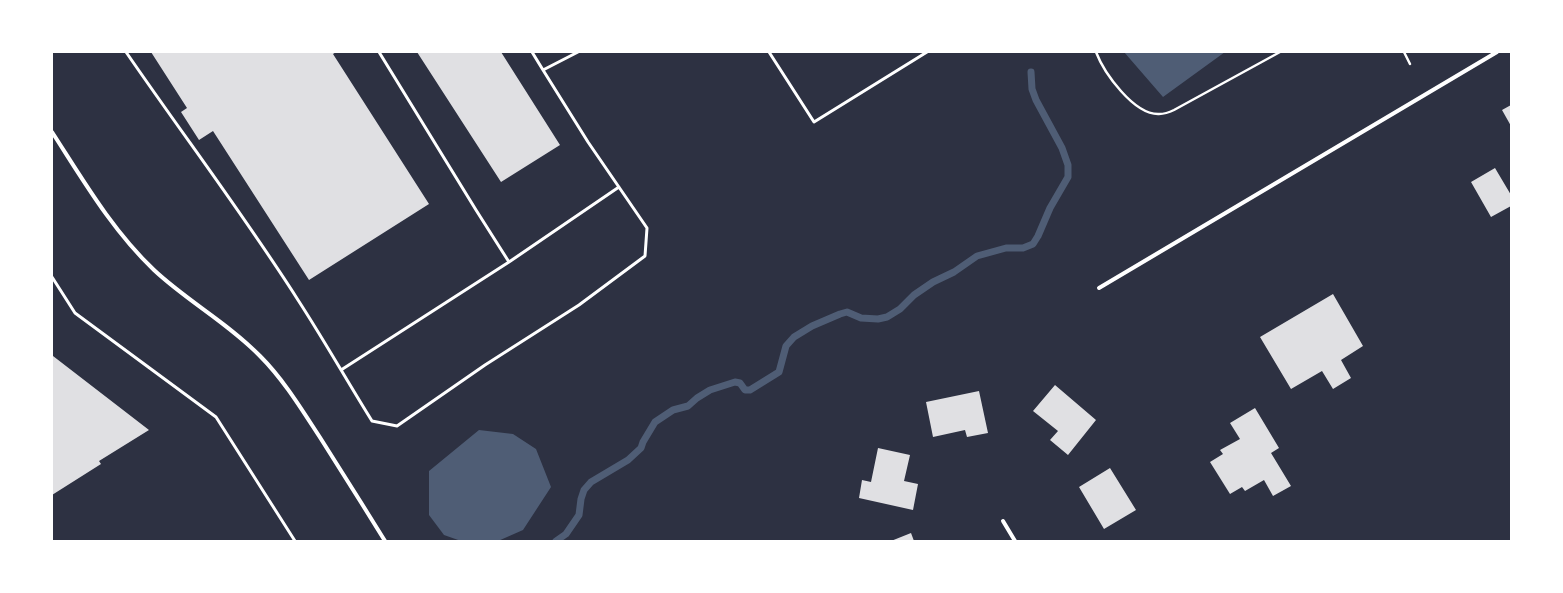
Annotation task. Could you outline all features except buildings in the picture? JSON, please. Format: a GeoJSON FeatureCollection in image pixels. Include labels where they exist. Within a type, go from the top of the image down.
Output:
{"type":"FeatureCollection","features":[{"type":"Feature","properties":{"kind":"street"},"geometry":{"type":"LineString","coordinates":[[1099,288],[1497,52]]}},
{"type":"Feature","properties":{"kind":"street"},"geometry":{"type":"LineString","coordinates":[[52,132],[89,191],[113,224],[138,253],[175,287],[249,346],[260,356],[284,385],[308,419],[385,541]]}},
{"type":"Feature","properties":{"kind":"street"},"geometry":{"type":"LineString","coordinates":[[1003,521],[1015,541]]}},
{"type":"Feature","properties":{"kind":"lane"},"geometry":{"type":"LineString","coordinates":[[126,52],[238,210],[298,300],[372,421],[397,426],[485,365],[579,305],[645,256],[647,228],[588,142],[532,52]]}},
{"type":"Feature","properties":{"kind":"lane"},"geometry":{"type":"LineString","coordinates":[[379,52],[509,262]]}},
{"type":"Feature","properties":{"kind":"lane"},"geometry":{"type":"LineString","coordinates":[[543,70],[578,52]]}},
{"type":"Feature","properties":{"kind":"lane"},"geometry":{"type":"LineString","coordinates":[[768,52],[814,122],[927,52]]}},
{"type":"Feature","properties":{"kind":"lane"},"geometry":{"type":"LineString","coordinates":[[341,370],[509,262],[619,187]]}},
{"type":"Feature","properties":{"kind":"lane"},"geometry":{"type":"LineString","coordinates":[[52,276],[75,313],[216,417],[295,541]]}},
{"type":"Feature","properties":{"kind":"path"},"geometry":{"type":"LineString","coordinates":[[1096,52],[1106,71],[1119,89],[1135,105],[1149,113],[1160,114],[1174,110],[1280,52]]}},
{"type":"Feature","properties":{"kind":"path"},"geometry":{"type":"LineString","coordinates":[[1404,52],[1410,64]]}},
{"type":"Feature","properties":{"kind":"water"},"geometry":{"type":"Polygon","coordinates":[[[1124,52],[1225,52],[1163,97],[1124,52]]]}},
{"type":"Feature","properties":{"kind":"water"},"geometry":{"type":"Polygon","coordinates":[[[479,430],[513,434],[536,449],[551,487],[523,530],[498,541],[461,541],[444,535],[429,515],[429,471],[479,430]]]}},
{"type":"Feature","properties":{"kind":"waterway"},"geometry":{"type":"LineString","coordinates":[[556,541],[566,534],[579,515],[584,490],[591,482],[628,460],[641,448],[655,422],[673,410],[688,406],[710,390],[735,382],[740,383],[745,390],[750,390],[779,372],[786,346],[794,337],[812,326],[847,312],[861,318],[878,319],[887,317],[900,309],[914,295],[933,282],[954,272],[977,256],[1006,248],[1023,248],[1033,244],[1050,208],[1068,177],[1068,165],[1062,148],[1036,100],[1032,89],[1031,72]]}}]}
